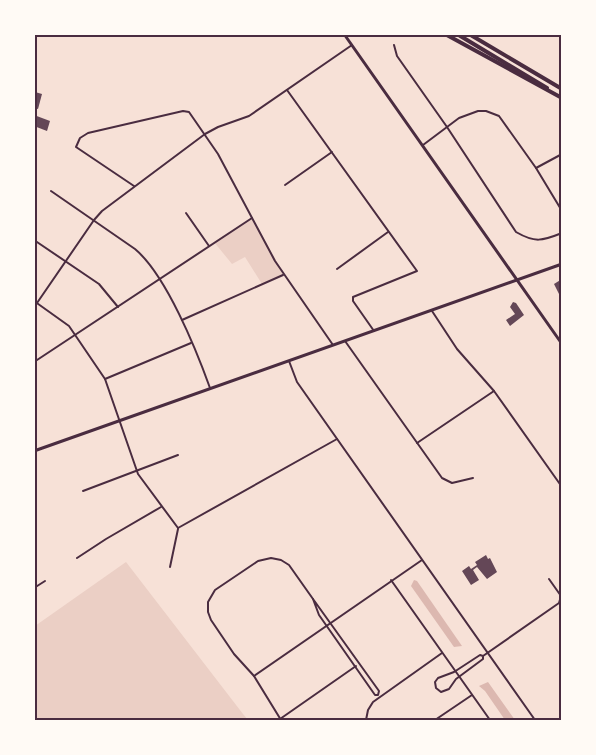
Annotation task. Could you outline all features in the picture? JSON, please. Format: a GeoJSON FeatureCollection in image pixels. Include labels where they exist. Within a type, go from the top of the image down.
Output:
{"type":"FeatureCollection","features":[{"type":"Feature","properties":{"kind":"highway"},"geometry":{"type":"LineString","coordinates":[[445,34],[561,97]]}},
{"type":"Feature","properties":{"kind":"highway"},"geometry":{"type":"LineString","coordinates":[[457,34],[561,97]]}},
{"type":"Feature","properties":{"kind":"highway"},"geometry":{"type":"LineString","coordinates":[[469,34],[561,89]]}},
{"type":"Feature","properties":{"kind":"street"},"geometry":{"type":"LineString","coordinates":[[344,34],[561,344]]}},
{"type":"Feature","properties":{"kind":"street"},"geometry":{"type":"LineString","coordinates":[[178,528],[137,471],[105,380],[76,334],[64,322],[36,302],[94,220],[134,186],[206,134],[218,127],[244,119],[352,45]]}},
{"type":"Feature","properties":{"kind":"street"},"geometry":{"type":"LineString","coordinates":[[394,45],[397,56],[516,232],[528,239],[542,240],[561,233]]}},
{"type":"Feature","properties":{"kind":"street"},"geometry":{"type":"LineString","coordinates":[[287,90],[417,270],[353,297],[353,301],[374,331]]}},
{"type":"Feature","properties":{"kind":"street"},"geometry":{"type":"LineString","coordinates":[[134,186],[76,147],[80,138],[88,133],[183,111],[191,114],[206,134],[275,261],[333,345]]}},
{"type":"Feature","properties":{"kind":"street"},"geometry":{"type":"LineString","coordinates":[[422,145],[459,118],[478,111],[486,111],[499,116],[536,168],[561,211]]}},
{"type":"Feature","properties":{"kind":"street"},"geometry":{"type":"LineString","coordinates":[[285,185],[332,152]]}},
{"type":"Feature","properties":{"kind":"street"},"geometry":{"type":"LineString","coordinates":[[536,168],[561,154]]}},
{"type":"Feature","properties":{"kind":"street"},"geometry":{"type":"LineString","coordinates":[[51,191],[138,251],[159,280],[182,320],[210,389]]}},
{"type":"Feature","properties":{"kind":"street"},"geometry":{"type":"LineString","coordinates":[[186,213],[209,246]]}},
{"type":"Feature","properties":{"kind":"street"},"geometry":{"type":"LineString","coordinates":[[34,362],[252,218]]}},
{"type":"Feature","properties":{"kind":"street"},"geometry":{"type":"LineString","coordinates":[[337,269],[390,232]]}},
{"type":"Feature","properties":{"kind":"street"},"geometry":{"type":"LineString","coordinates":[[34,240],[103,287],[118,307]]}},
{"type":"Feature","properties":{"kind":"street"},"geometry":{"type":"LineString","coordinates":[[34,451],[561,264]]}},
{"type":"Feature","properties":{"kind":"street"},"geometry":{"type":"LineString","coordinates":[[182,320],[284,274]]}},
{"type":"Feature","properties":{"kind":"street"},"geometry":{"type":"LineString","coordinates":[[432,310],[457,349],[494,391],[561,488]]}},
{"type":"Feature","properties":{"kind":"street"},"geometry":{"type":"LineString","coordinates":[[345,341],[436,472],[447,482],[452,483],[473,478]]}},
{"type":"Feature","properties":{"kind":"street"},"geometry":{"type":"LineString","coordinates":[[105,380],[192,343]]}},
{"type":"Feature","properties":{"kind":"street"},"geometry":{"type":"LineString","coordinates":[[289,361],[297,382],[535,720]]}},
{"type":"Feature","properties":{"kind":"street"},"geometry":{"type":"LineString","coordinates":[[417,443],[494,391]]}},
{"type":"Feature","properties":{"kind":"street"},"geometry":{"type":"LineString","coordinates":[[170,567],[178,528],[337,439]]}},
{"type":"Feature","properties":{"kind":"street"},"geometry":{"type":"LineString","coordinates":[[83,491],[178,455]]}},
{"type":"Feature","properties":{"kind":"street"},"geometry":{"type":"LineString","coordinates":[[77,558],[161,507]]}},
{"type":"Feature","properties":{"kind":"street"},"geometry":{"type":"LineString","coordinates":[[360,664],[280,720],[254,676],[234,654],[211,621],[208,605],[213,592],[258,561],[271,558],[289,565],[331,622],[379,691],[379,696]]}},
{"type":"Feature","properties":{"kind":"street"},"geometry":{"type":"LineString","coordinates":[[254,676],[422,560]]}},
{"type":"Feature","properties":{"kind":"street"},"geometry":{"type":"LineString","coordinates":[[483,656],[480,655],[456,671],[438,678],[435,682],[436,688],[446,691],[459,677],[483,659],[483,656],[560,602],[561,596],[549,579]]}},
{"type":"Feature","properties":{"kind":"street"},"geometry":{"type":"LineString","coordinates":[[391,580],[490,720]]}},
{"type":"Feature","properties":{"kind":"street"},"geometry":{"type":"LineString","coordinates":[[34,588],[45,581]]}},
{"type":"Feature","properties":{"kind":"street"},"geometry":{"type":"LineString","coordinates":[[313,599],[317,612],[326,626],[375,694],[379,696]]}},
{"type":"Feature","properties":{"kind":"street"},"geometry":{"type":"LineString","coordinates":[[366,720],[370,706],[379,696],[443,653]]}},
{"type":"Feature","properties":{"kind":"street"},"geometry":{"type":"LineString","coordinates":[[435,720],[472,695]]}},
{"type":"Feature","properties":{"kind":"shaded area"},"geometry":{"type":"Polygon","coordinates":[[[252,218],[284,274],[262,284],[245,257],[232,264],[214,242],[252,218]]]}},
{"type":"Feature","properties":{"kind":"shaded area"},"geometry":{"type":"Polygon","coordinates":[[[126,562],[248,720],[35,720],[35,626],[126,562]]]}},
{"type":"Feature","properties":{"kind":"shaded area"},"geometry":{"type":"Polygon","coordinates":[[[414,580],[417,581],[462,646],[454,647],[411,586],[414,580]]]}},
{"type":"Feature","properties":{"kind":"shaded area"},"geometry":{"type":"Polygon","coordinates":[[[488,682],[515,720],[505,720],[479,686],[488,682]]]}},
{"type":"Feature","properties":{"kind":"building"},"geometry":{"type":"Polygon","coordinates":[[[35,92],[42,94],[38,109],[34,108],[35,92]]]}},
{"type":"Feature","properties":{"kind":"building"},"geometry":{"type":"Polygon","coordinates":[[[34,115],[50,121],[47,131],[34,126],[34,115]]]}},
{"type":"Feature","properties":{"kind":"building"},"geometry":{"type":"Polygon","coordinates":[[[562,279],[562,292],[559,294],[554,284],[562,279]]]}},
{"type":"Feature","properties":{"kind":"building"},"geometry":{"type":"Polygon","coordinates":[[[513,302],[524,315],[510,326],[506,320],[515,314],[510,307],[513,302]]]}},
{"type":"Feature","properties":{"kind":"building"},"geometry":{"type":"Polygon","coordinates":[[[486,555],[497,572],[487,579],[477,567],[473,570],[479,580],[471,585],[462,571],[469,566],[471,569],[477,565],[475,562],[486,555]]]}}]}
